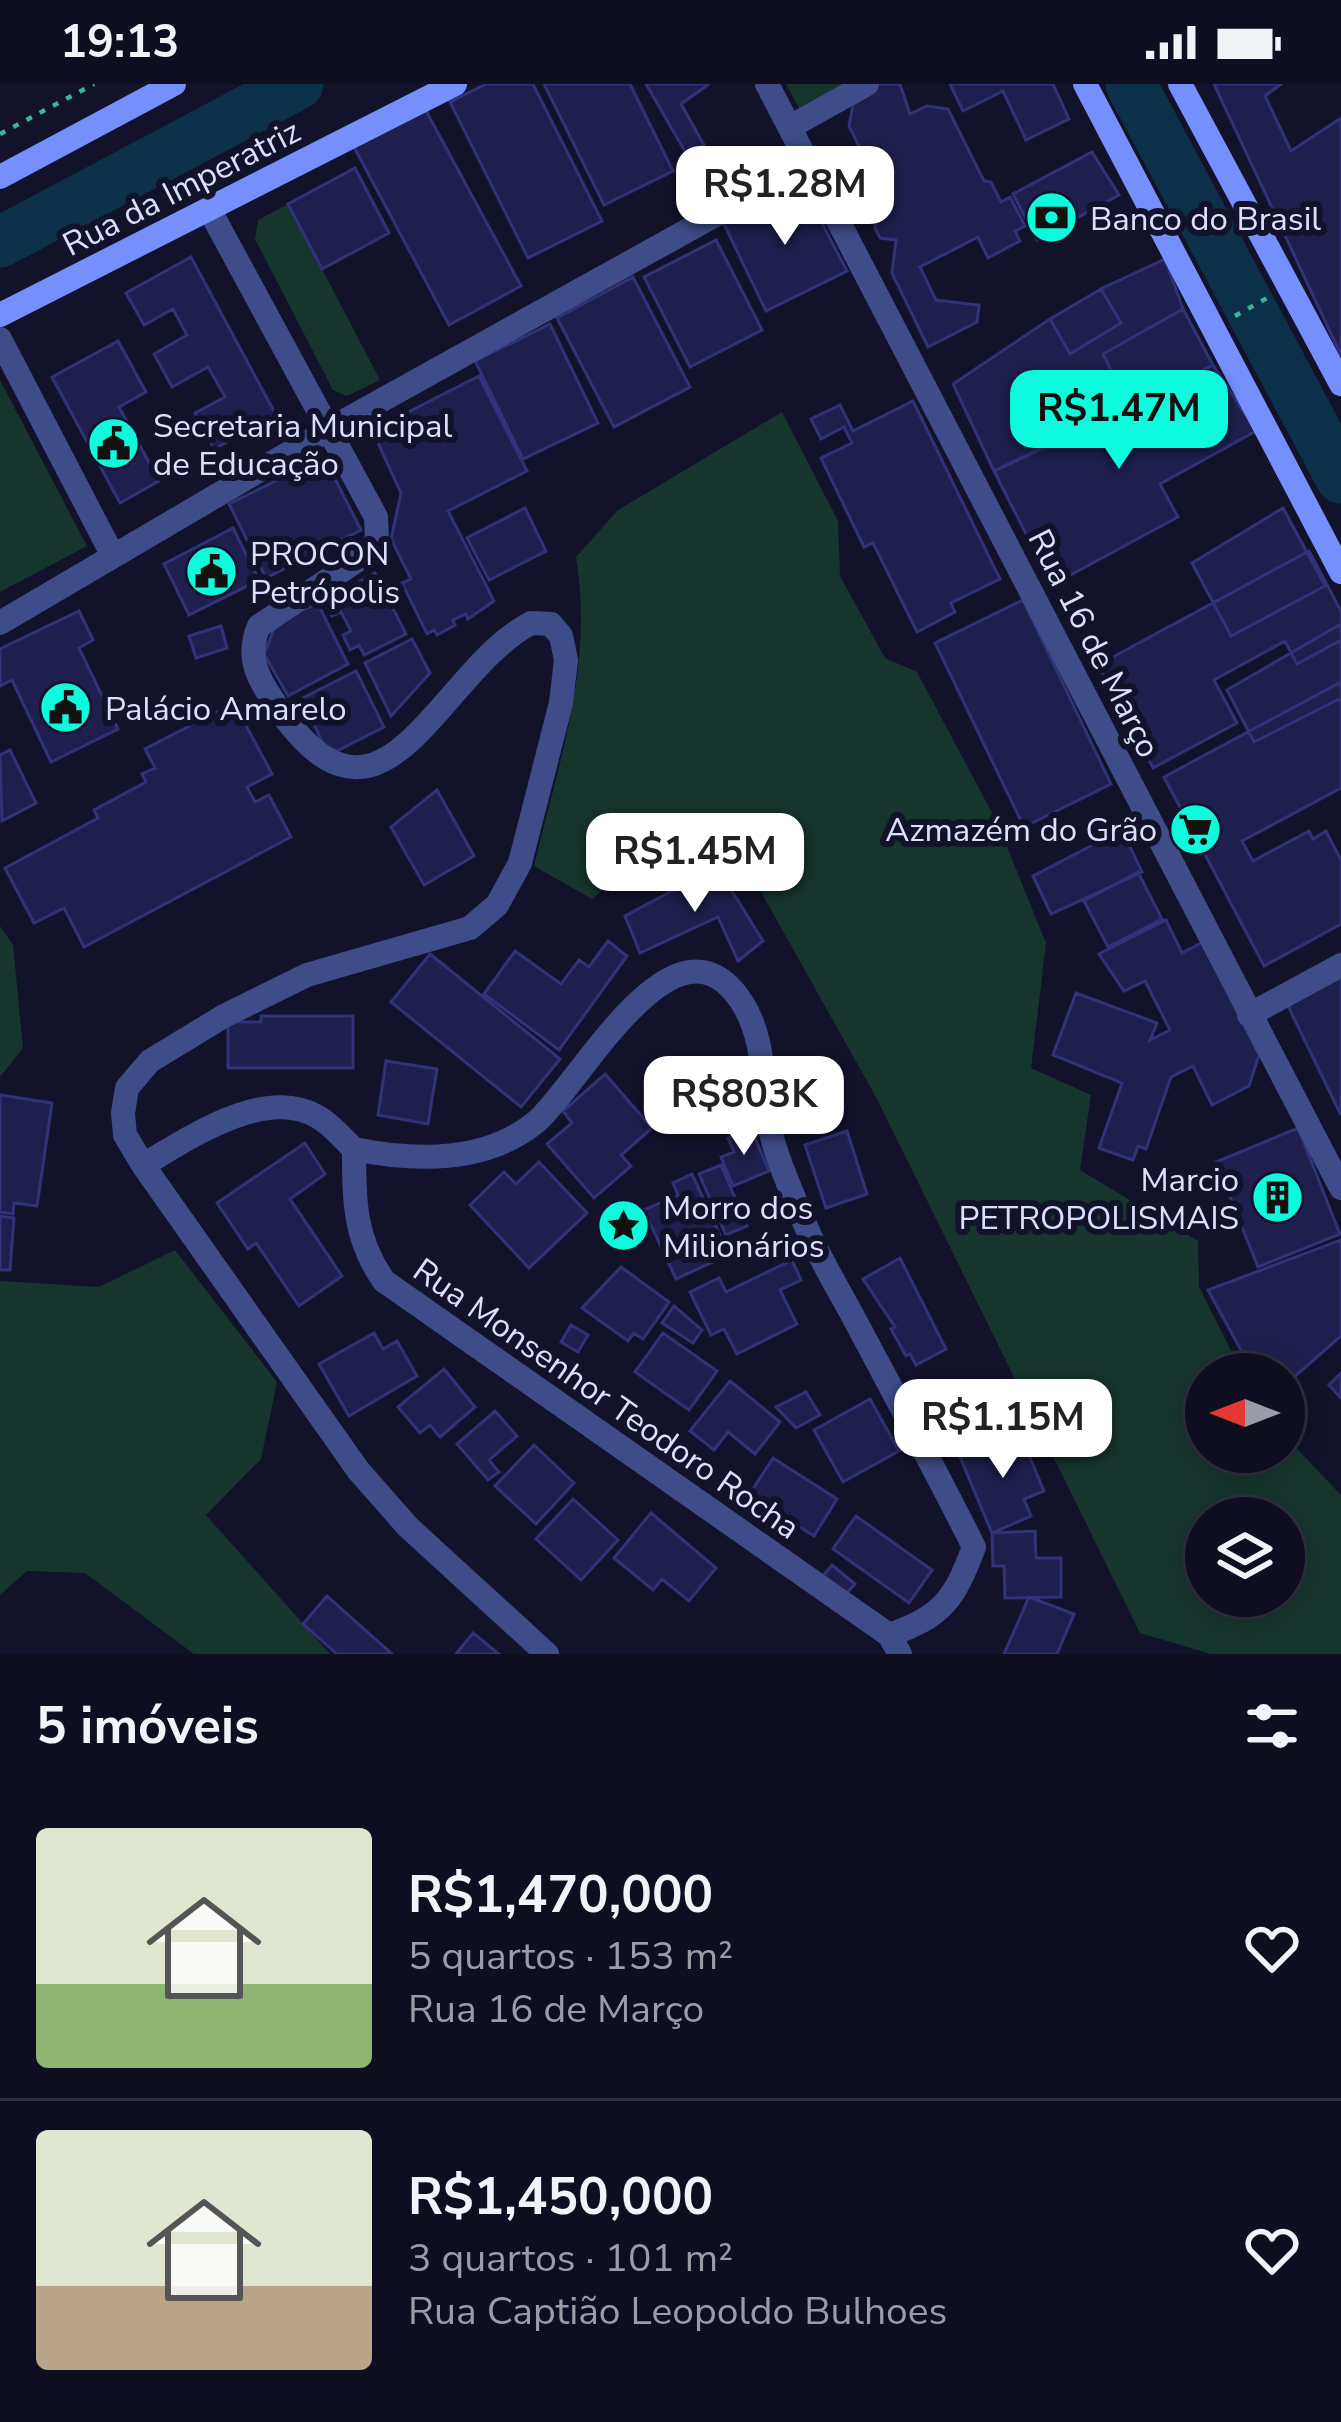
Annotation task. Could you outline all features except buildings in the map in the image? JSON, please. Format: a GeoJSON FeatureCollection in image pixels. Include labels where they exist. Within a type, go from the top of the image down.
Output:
{"type":"FeatureCollection","features":[{"type":"Feature","properties":{"kind":"main road"},"geometry":{"type":"LineString","coordinates":[[0,177],[174,84]]}},
{"type":"Feature","properties":{"kind":"main road","name":"Rua da Imperatriz"},"geometry":{"type":"LineString","coordinates":[[0,315],[455,84]]}},
{"type":"Feature","properties":{"kind":"main road"},"geometry":{"type":"LineString","coordinates":[[1085,84],[1341,572]]}},
{"type":"Feature","properties":{"kind":"main road"},"geometry":{"type":"LineString","coordinates":[[1180,84],[1341,384]]}},
{"type":"Feature","properties":{"kind":"street","name":"Rua 16 de Março"},"geometry":{"type":"LineString","coordinates":[[767,84],[1341,1188]]}},
{"type":"Feature","properties":{"kind":"street"},"geometry":{"type":"LineString","coordinates":[[790,127],[867,84]]}},
{"type":"Feature","properties":{"kind":"street"},"geometry":{"type":"LineString","coordinates":[[0,623],[328,430],[809,163]]}},
{"type":"Feature","properties":{"kind":"street"},"geometry":{"type":"LineString","coordinates":[[209,209],[376,517],[377,539],[368,553],[259,626],[253,658],[256,675],[320,759],[350,769],[373,765],[399,750],[511,633],[531,623],[551,624],[561,636],[566,660],[543,779],[520,863],[497,904],[470,928],[307,975],[150,1061],[127,1088],[125,1135],[358,1469],[408,1527],[547,1654]]}},
{"type":"Feature","properties":{"kind":"street"},"geometry":{"type":"LineString","coordinates":[[0,339],[113,556]]}},
{"type":"Feature","properties":{"kind":"street"},"geometry":{"type":"LineString","coordinates":[[1249,1015],[1341,965]]}},
{"type":"Feature","properties":{"kind":"street"},"geometry":{"type":"LineString","coordinates":[[142,1165],[215,1124],[261,1108],[316,1115],[353,1149],[402,1159],[462,1155],[499,1143],[536,1122],[624,1017],[668,975],[692,973],[731,985],[753,1018],[773,1141],[804,1224],[974,1547],[960,1584],[933,1619],[894,1644]]}},
{"type":"Feature","properties":{"kind":"street","name":"Rua Monsenhor Teodoro Rocha"},"geometry":{"type":"LineString","coordinates":[[353,1149],[355,1220],[366,1256],[384,1281],[894,1644]]}},
{"type":"Feature","properties":{"kind":"path"},"geometry":{"type":"LineString","coordinates":[[0,134],[94,84]]}},
{"type":"Feature","properties":{"kind":"path"},"geometry":{"type":"LineString","coordinates":[[1214,327],[1288,287]]}},
{"type":"Feature","properties":{"kind":"green space"},"geometry":{"type":"Polygon","coordinates":[[[786,84],[845,84],[800,110],[786,84]]]}},
{"type":"Feature","properties":{"kind":"green space"},"geometry":{"type":"Polygon","coordinates":[[[288,204],[380,380],[347,396],[333,390],[255,239],[258,220],[288,204]]]}},
{"type":"Feature","properties":{"kind":"green space"},"geometry":{"type":"Polygon","coordinates":[[[0,380],[87,546],[0,592],[0,380]]]}},
{"type":"Feature","properties":{"kind":"green space"},"geometry":{"type":"Polygon","coordinates":[[[782,412],[838,521],[840,576],[885,658],[917,672],[997,822],[1046,943],[1031,1068],[1091,1095],[1080,1170],[1198,1241],[1199,1287],[1232,1353],[1185,1353],[1185,1473],[1305,1473],[1305,1457],[1341,1495],[1341,1654],[1211,1654],[1140,1633],[877,1099],[733,842],[650,850],[592,899],[534,866],[577,675],[581,636],[576,557],[618,510],[782,412]]]}},
{"type":"Feature","properties":{"kind":"green space"},"geometry":{"type":"Polygon","coordinates":[[[0,926],[13,945],[23,1048],[0,1077],[0,926]]]}},
{"type":"Feature","properties":{"kind":"green space"},"geometry":{"type":"Polygon","coordinates":[[[175,1250],[277,1382],[261,1459],[206,1515],[330,1654],[194,1654],[85,1573],[27,1571],[0,1595],[0,1281],[99,1287],[175,1250]]]}},
{"type":"Feature","properties":{"kind":"waterway"},"geometry":{"type":"LineString","coordinates":[[0,242],[298,84]]}},
{"type":"Feature","properties":{"kind":"waterway"},"geometry":{"type":"LineString","coordinates":[[1131,84],[1341,478]]}},
{"type":"Feature","properties":{"kind":"place","name":"Banco do Brasil"},"geometry":{"type":"Point","coordinates":[1051,218]}},
{"type":"Feature","properties":{"kind":"place","name":"Secretaria Municipal de Educação"},"geometry":{"type":"Point","coordinates":[114,444]}},
{"type":"Feature","properties":{"kind":"place","name":"PROCON Petrópolis"},"geometry":{"type":"Point","coordinates":[211,572]}},
{"type":"Feature","properties":{"kind":"place","name":"Palácio Amarelo"},"geometry":{"type":"Point","coordinates":[66,708]}},
{"type":"Feature","properties":{"kind":"place","name":"Azmazém do Grão"},"geometry":{"type":"Point","coordinates":[1196,829]}},
{"type":"Feature","properties":{"kind":"place","name":"Marcio PETROPOLISMAIS"},"geometry":{"type":"Point","coordinates":[1278,1198]}},
{"type":"Feature","properties":{"kind":"place","name":"Morro dos Milionários"},"geometry":{"type":"Point","coordinates":[624,1226]}}]}
